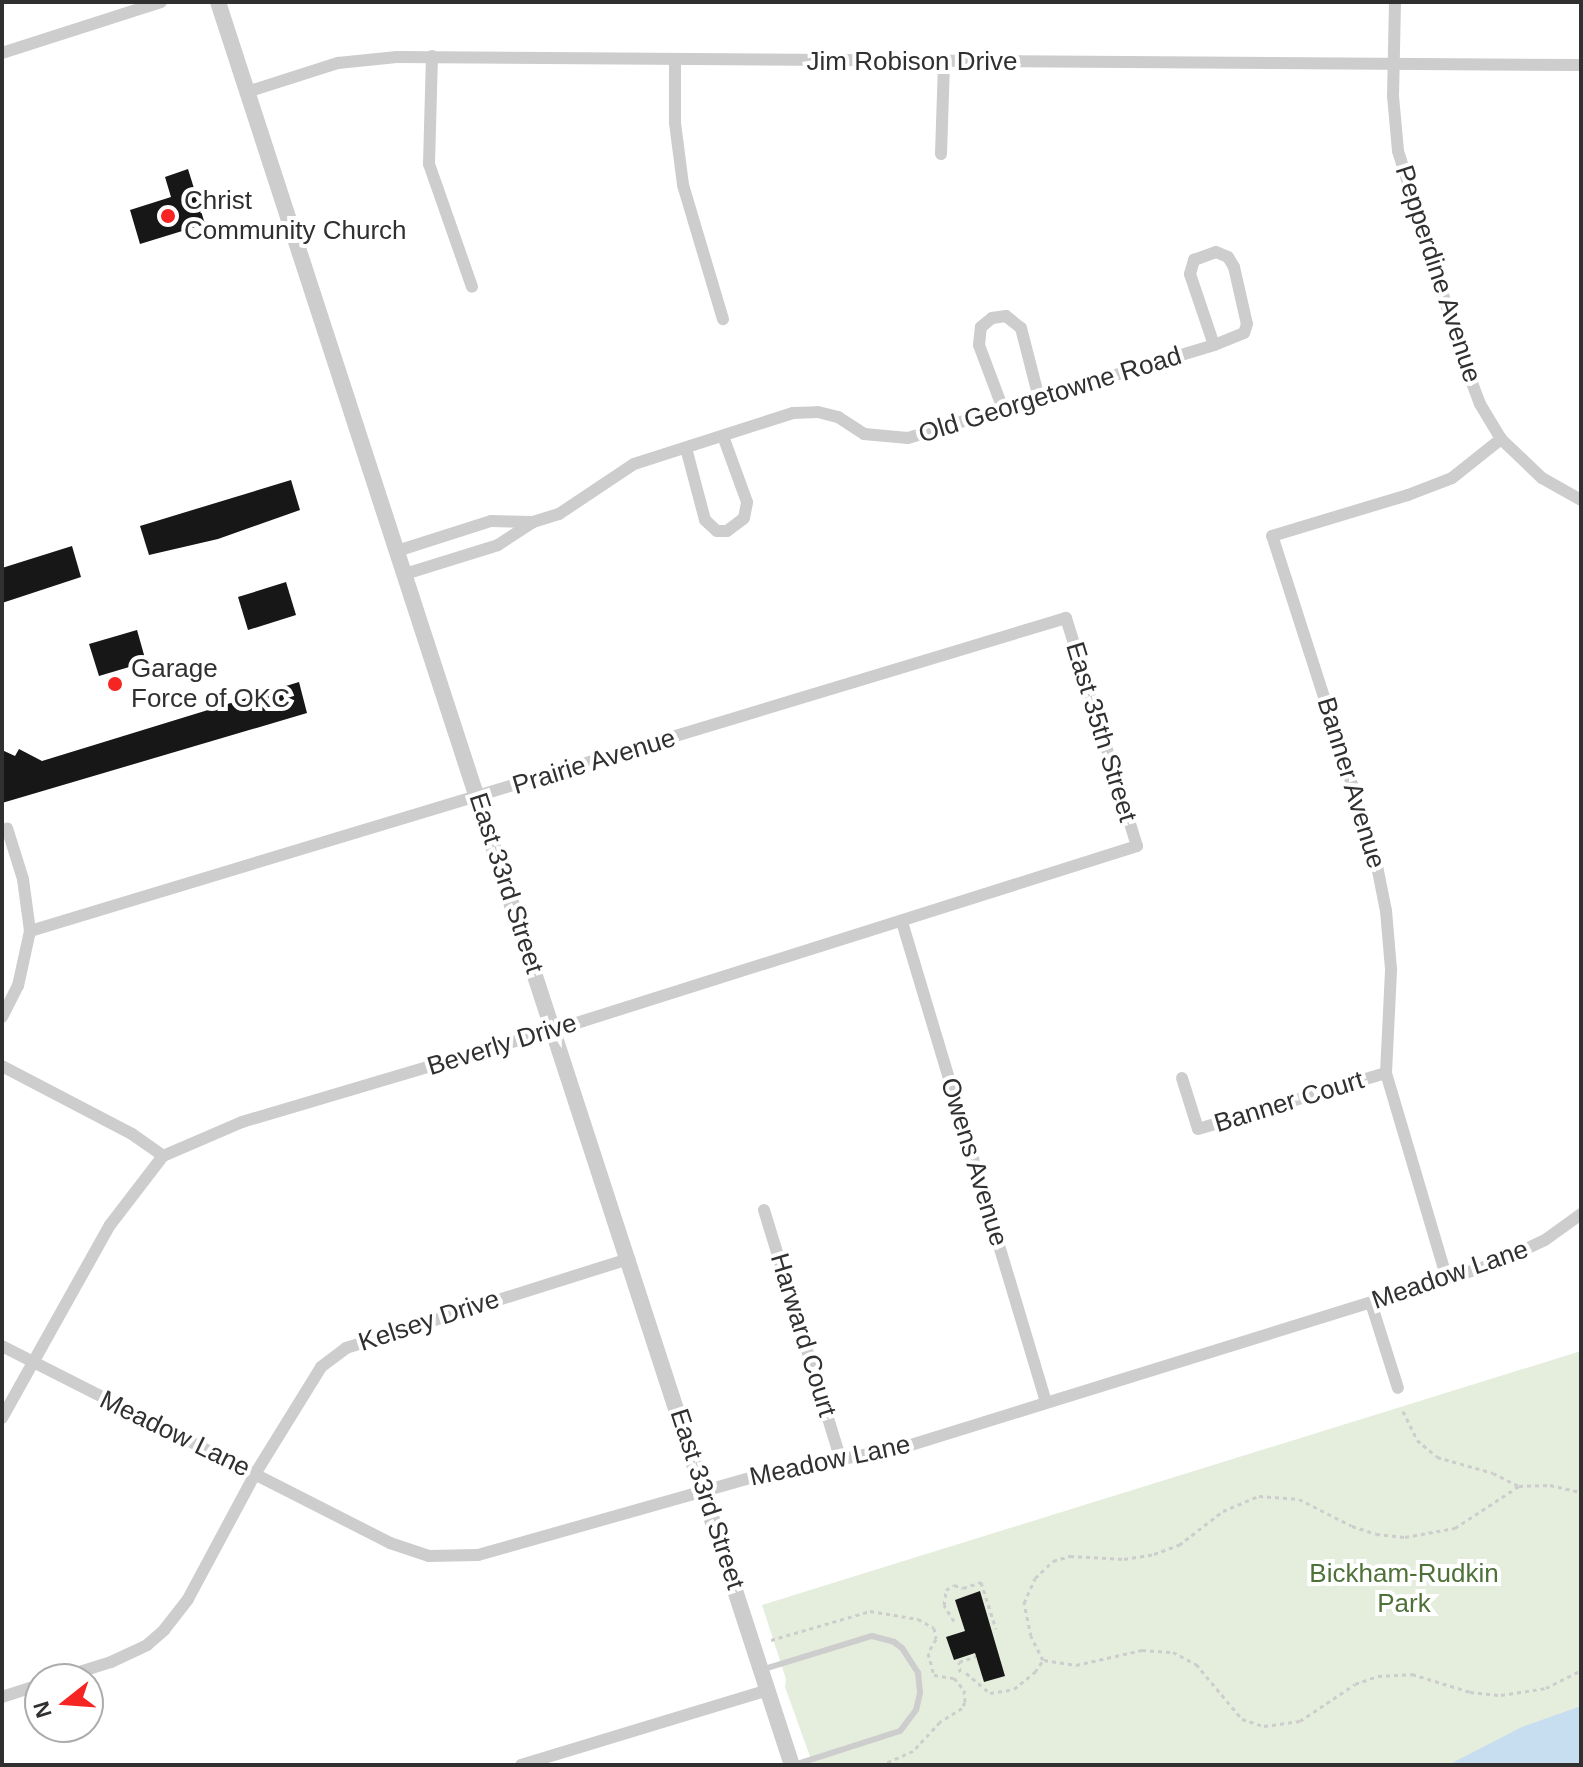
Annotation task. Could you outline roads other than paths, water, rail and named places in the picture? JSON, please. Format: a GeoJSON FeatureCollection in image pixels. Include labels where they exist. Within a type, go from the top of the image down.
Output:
{"type":"FeatureCollection","features":[{"type":"Feature","properties":{"kind":"street"},"geometry":{"type":"LineString","coordinates":[[2,53],[161,2]]}},
{"type":"Feature","properties":{"kind":"street","name":"East 33rd Street"},"geometry":{"type":"LineString","coordinates":[[218,2],[793,1765]]}},
{"type":"Feature","properties":{"kind":"street","name":"Pepperdine Avenue"},"geometry":{"type":"LineString","coordinates":[[1395,2],[1393,96],[1402,172],[1463,359],[1480,404],[1501,439],[1542,478],[1581,500]]}},
{"type":"Feature","properties":{"kind":"street"},"geometry":{"type":"LineString","coordinates":[[432,56],[429,164],[472,287]]}},
{"type":"Feature","properties":{"kind":"street","name":"Jim Robison Drive"},"geometry":{"type":"LineString","coordinates":[[247,92],[338,63],[432,56],[1394,66],[1581,65]]}},
{"type":"Feature","properties":{"kind":"street"},"geometry":{"type":"LineString","coordinates":[[675,60],[675,123],[683,185],[723,319]]}},
{"type":"Feature","properties":{"kind":"street"},"geometry":{"type":"LineString","coordinates":[[941,154],[944,62]]}},
{"type":"Feature","properties":{"kind":"street","name":"Old Georgetowne Road"},"geometry":{"type":"LineString","coordinates":[[405,574],[489,548],[533,522],[559,514],[634,464],[793,413],[818,412],[838,417],[864,434],[894,439],[925,434],[1214,345],[1244,333],[1247,324],[1234,267],[1228,257],[1216,252],[1194,260],[1190,274],[1214,345]]}},
{"type":"Feature","properties":{"kind":"street"},"geometry":{"type":"LineString","coordinates":[[1003,409],[979,345],[981,327],[992,318],[1006,316],[1021,328],[1039,398]]}},
{"type":"Feature","properties":{"kind":"street"},"geometry":{"type":"LineString","coordinates":[[686,448],[705,520],[717,531],[727,531],[744,518],[747,502],[723,436]]}},
{"type":"Feature","properties":{"kind":"street","name":"Banner Avenue"},"geometry":{"type":"LineString","coordinates":[[1447,1279],[1386,1073],[1391,969],[1386,911],[1375,856],[1272,536],[1408,495],[1452,478],[1501,439]]}},
{"type":"Feature","properties":{"kind":"street","name":"Old Georgetowne Road"},"geometry":{"type":"LineString","coordinates":[[397,551],[481,524],[533,522]]}},
{"type":"Feature","properties":{"kind":"street"},"geometry":{"type":"LineString","coordinates":[[481,524],[489,548]]}},
{"type":"Feature","properties":{"kind":"street","name":"Prairie Avenue"},"geometry":{"type":"LineString","coordinates":[[30,931],[1066,618]]}},
{"type":"Feature","properties":{"kind":"street","name":"East 35th Street"},"geometry":{"type":"LineString","coordinates":[[1066,618],[1137,846]]}},
{"type":"Feature","properties":{"kind":"street"},"geometry":{"type":"LineString","coordinates":[[2,1017],[18,986],[28,954],[30,931],[23,879],[7,828]]}},
{"type":"Feature","properties":{"kind":"street","name":"Beverly Drive"},"geometry":{"type":"LineString","coordinates":[[2,1418],[110,1225],[163,1156],[242,1122],[902,922],[1137,846]]}},
{"type":"Feature","properties":{"kind":"street","name":"Owens Avenue"},"geometry":{"type":"LineString","coordinates":[[902,922],[1046,1402]]}},
{"type":"Feature","properties":{"kind":"street"},"geometry":{"type":"LineString","coordinates":[[2,1066],[132,1134],[163,1156]]}},
{"type":"Feature","properties":{"kind":"street","name":"Banner Court"},"geometry":{"type":"LineString","coordinates":[[1182,1078],[1198,1129],[1386,1073]]}},
{"type":"Feature","properties":{"kind":"street","name":"Harward Court"},"geometry":{"type":"LineString","coordinates":[[764,1210],[841,1460]]}},
{"type":"Feature","properties":{"kind":"street","name":"Meadow Lane"},"geometry":{"type":"LineString","coordinates":[[2,1346],[390,1543],[429,1556],[478,1555],[778,1470],[898,1449],[1371,1303],[1520,1254],[1562,1230],[1581,1214]]}},
{"type":"Feature","properties":{"kind":"street","name":"Kelsey Drive"},"geometry":{"type":"LineString","coordinates":[[104,1664],[147,1645],[164,1630],[188,1599],[255,1474],[321,1367],[346,1348],[629,1259]]}},
{"type":"Feature","properties":{"kind":"street"},"geometry":{"type":"LineString","coordinates":[[1371,1303],[1398,1388]]}},
{"type":"Feature","properties":{"kind":"street"},"geometry":{"type":"LineString","coordinates":[[2,1697],[24,1690]]}},
{"type":"Feature","properties":{"kind":"street"},"geometry":{"type":"LineString","coordinates":[[521,1765],[768,1690]]}},
{"type":"Feature","properties":{"kind":"lane"},"geometry":{"type":"LineString","coordinates":[[761,1670],[872,1636],[894,1642],[902,1648],[918,1673],[920,1693],[916,1710],[900,1731],[793,1765]]}},
{"type":"Feature","properties":{"kind":"water"},"geometry":{"type":"Polygon","coordinates":[[[1581,1706],[1581,1765],[1448,1765],[1522,1727],[1581,1706]]]}},
{"type":"Feature","properties":{"kind":"place","name":"Christ Community Church"},"geometry":{"type":"Point","coordinates":[168,216]}},
{"type":"Feature","properties":{"kind":"place","name":"Garage Force of OKC"},"geometry":{"type":"Point","coordinates":[115,684]}},
{"type":"Feature","properties":{"kind":"park label","name":"Bickham-Rudkin Park"},"geometry":{"type":"Point","coordinates":[1404,1589]}}]}
